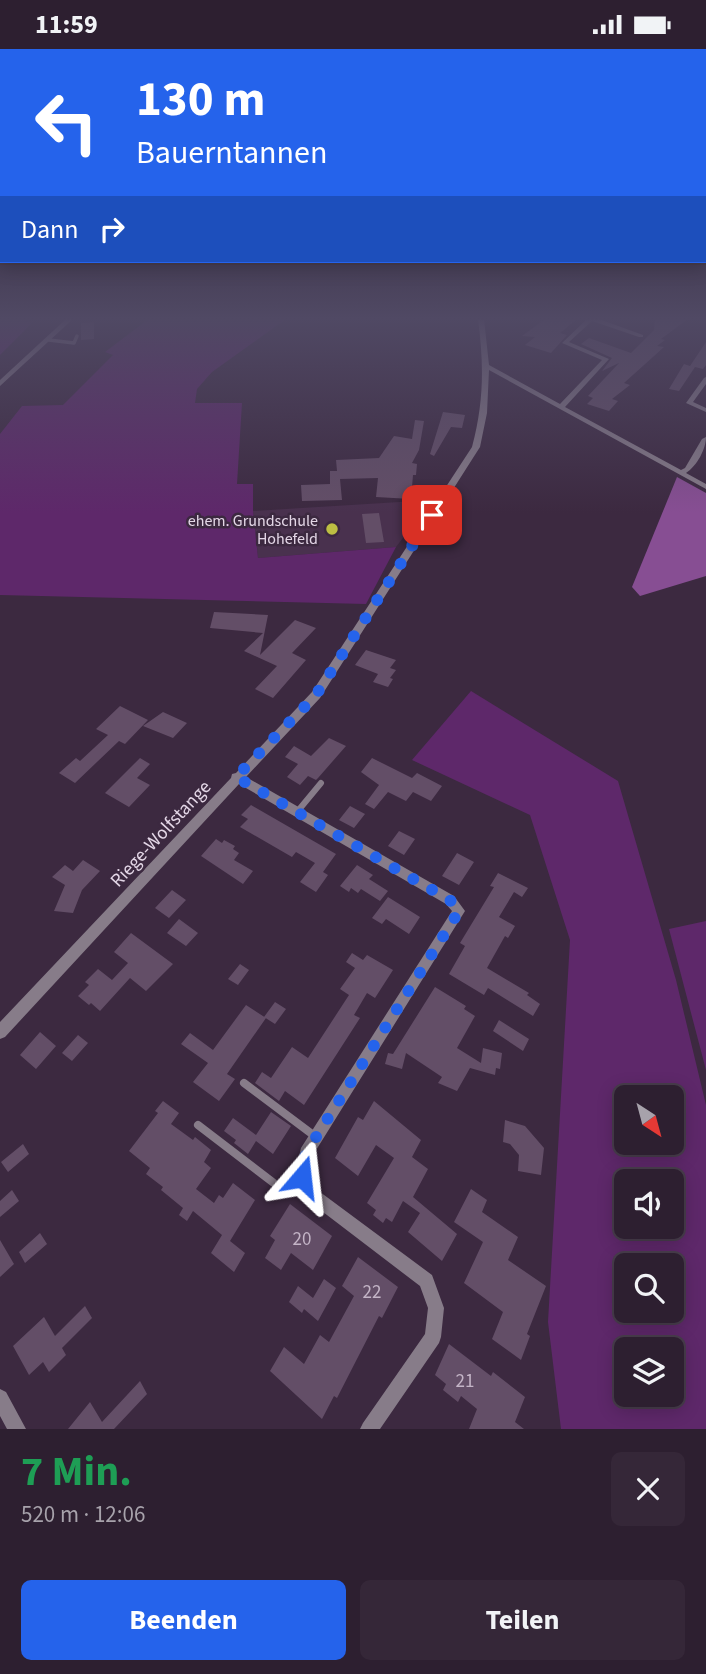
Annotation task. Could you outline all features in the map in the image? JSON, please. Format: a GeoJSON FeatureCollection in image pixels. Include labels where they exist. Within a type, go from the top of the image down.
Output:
{"type":"FeatureCollection","features":[{"type":"Feature","properties":{"kind":"street","name":"Riege-Wolfstange"},"geometry":{"type":"LineString","coordinates":[[0,1032],[236,777],[316,695],[476,447],[486,411],[487,383]]}},
{"type":"Feature","properties":{"kind":"street"},"geometry":{"type":"LineString","coordinates":[[518,383],[706,487]]}},
{"type":"Feature","properties":{"kind":"street"},"geometry":{"type":"LineString","coordinates":[[561,407],[583,383]]}},
{"type":"Feature","properties":{"kind":"street"},"geometry":{"type":"LineString","coordinates":[[703,383],[689,403],[706,410]]}},
{"type":"Feature","properties":{"kind":"street"},"geometry":{"type":"LineString","coordinates":[[681,473],[688,469],[706,439]]}},
{"type":"Feature","properties":{"kind":"street"},"geometry":{"type":"LineString","coordinates":[[236,777],[450,900],[459,911],[306,1153],[302,1177],[312,1194],[426,1280],[436,1308],[433,1337],[369,1429]]}},
{"type":"Feature","properties":{"kind":"street"},"geometry":{"type":"LineString","coordinates":[[0,1398],[17,1429]]}},
{"type":"Feature","properties":{"kind":"lane"},"geometry":{"type":"LineString","coordinates":[[297,812],[321,783]]}},
{"type":"Feature","properties":{"kind":"lane"},"geometry":{"type":"LineString","coordinates":[[244,1083],[316,1137]]}},
{"type":"Feature","properties":{"kind":"lane"},"geometry":{"type":"LineString","coordinates":[[198,1125],[279,1187],[302,1177]]}},
{"type":"Feature","properties":{"kind":"shaded area"},"geometry":{"type":"Polygon","coordinates":[[[85,383],[202,383],[197,389],[195,403],[242,403],[237,484],[253,484],[258,558],[396,547],[366,604],[0,595],[0,434],[22,406],[63,405],[85,383]]]}},
{"type":"Feature","properties":{"kind":"shaded area"},"geometry":{"type":"Polygon","coordinates":[[[677,477],[706,493],[706,576],[640,596],[632,587],[677,477]]]}},
{"type":"Feature","properties":{"kind":"shaded area","name":"ehem. Grundschule Hohefeld"},"geometry":{"type":"Polygon","coordinates":[[[432,500],[396,547],[258,558],[253,511],[432,500]]]}},
{"type":"Feature","properties":{"kind":"shaded area"},"geometry":{"type":"Polygon","coordinates":[[[471,691],[618,781],[676,980],[706,1105],[706,1429],[561,1429],[548,1322],[570,940],[530,815],[412,760],[471,691]]]}},
{"type":"Feature","properties":{"kind":"shaded area"},"geometry":{"type":"Polygon","coordinates":[[[706,921],[706,1070],[669,929],[706,921]]]}},
{"type":"Feature","properties":{"kind":"building"},"geometry":{"type":"Polygon","coordinates":[[[600,383],[630,385],[612,399],[618,401],[609,411],[587,404],[593,398],[588,396],[600,383]]]}},
{"type":"Feature","properties":{"kind":"building"},"geometry":{"type":"Polygon","coordinates":[[[672,383],[684,383],[679,391],[669,389],[672,383]]]}},
{"type":"Feature","properties":{"kind":"building"},"geometry":{"type":"Polygon","coordinates":[[[443,412],[465,415],[462,428],[451,427],[434,456],[430,454],[443,412]]]}},
{"type":"Feature","properties":{"kind":"building"},"geometry":{"type":"Polygon","coordinates":[[[415,420],[424,421],[419,450],[412,463],[417,464],[411,499],[376,497],[378,478],[340,479],[342,500],[302,501],[301,485],[330,484],[330,471],[337,471],[336,460],[379,458],[394,436],[412,439],[415,420]]]}},
{"type":"Feature","properties":{"kind":"building"},"geometry":{"type":"Polygon","coordinates":[[[379,513],[384,542],[366,543],[362,514],[379,513]]]}},
{"type":"Feature","properties":{"kind":"building"},"geometry":{"type":"Polygon","coordinates":[[[214,612],[268,615],[260,655],[295,620],[316,628],[292,653],[306,660],[273,698],[255,689],[277,666],[244,651],[263,633],[210,628],[214,612]]]}},
{"type":"Feature","properties":{"kind":"building"},"geometry":{"type":"Polygon","coordinates":[[[366,650],[396,660],[390,668],[396,670],[388,687],[373,682],[378,674],[355,665],[366,650]]]}},
{"type":"Feature","properties":{"kind":"building"},"geometry":{"type":"Polygon","coordinates":[[[120,706],[148,720],[125,744],[119,741],[75,783],[59,773],[76,758],[80,761],[108,735],[96,729],[120,706]]]}},
{"type":"Feature","properties":{"kind":"building"},"geometry":{"type":"Polygon","coordinates":[[[163,712],[187,723],[173,738],[143,726],[163,712]]]}},
{"type":"Feature","properties":{"kind":"building"},"geometry":{"type":"Polygon","coordinates":[[[329,738],[346,746],[316,780],[308,776],[300,785],[287,777],[298,764],[285,757],[294,746],[311,756],[329,738]]]}},
{"type":"Feature","properties":{"kind":"building"},"geometry":{"type":"Polygon","coordinates":[[[140,758],[150,764],[137,778],[150,785],[129,807],[105,793],[140,758]]]}},
{"type":"Feature","properties":{"kind":"building"},"geometry":{"type":"Polygon","coordinates":[[[372,758],[412,778],[417,773],[442,786],[431,801],[413,792],[406,801],[388,792],[374,809],[365,804],[379,785],[361,772],[372,758]]]}},
{"type":"Feature","properties":{"kind":"building"},"geometry":{"type":"Polygon","coordinates":[[[251,805],[336,854],[323,872],[328,875],[316,892],[300,882],[315,863],[296,852],[292,857],[240,827],[248,819],[241,815],[251,805]]]}},
{"type":"Feature","properties":{"kind":"building"},"geometry":{"type":"Polygon","coordinates":[[[350,806],[365,814],[354,828],[339,820],[350,806]]]}},
{"type":"Feature","properties":{"kind":"building"},"geometry":{"type":"Polygon","coordinates":[[[399,831],[415,839],[404,855],[388,846],[399,831]]]}},
{"type":"Feature","properties":{"kind":"building"},"geometry":{"type":"Polygon","coordinates":[[[216,839],[235,846],[233,849],[239,853],[234,860],[253,871],[243,884],[201,856],[216,839]]]}},
{"type":"Feature","properties":{"kind":"building"},"geometry":{"type":"Polygon","coordinates":[[[457,853],[474,862],[459,885],[442,876],[457,853]]]}},
{"type":"Feature","properties":{"kind":"building"},"geometry":{"type":"Polygon","coordinates":[[[83,860],[100,871],[82,890],[73,913],[54,911],[65,885],[52,877],[65,865],[73,871],[83,860]]]}},
{"type":"Feature","properties":{"kind":"building"},"geometry":{"type":"Polygon","coordinates":[[[357,865],[373,875],[369,879],[388,891],[380,901],[361,889],[358,893],[351,888],[349,892],[340,886],[357,865]]]}},
{"type":"Feature","properties":{"kind":"building"},"geometry":{"type":"Polygon","coordinates":[[[498,873],[528,888],[522,897],[514,892],[499,917],[515,926],[508,938],[505,936],[487,968],[529,993],[527,995],[540,1004],[533,1016],[488,988],[484,995],[449,974],[465,946],[460,943],[494,887],[490,886],[498,873]]]}},
{"type":"Feature","properties":{"kind":"building"},"geometry":{"type":"Polygon","coordinates":[[[172,890],[186,900],[169,918],[155,908],[172,890]]]}},
{"type":"Feature","properties":{"kind":"building"},"geometry":{"type":"Polygon","coordinates":[[[388,897],[420,917],[409,934],[386,919],[382,924],[372,918],[388,897]]]}},
{"type":"Feature","properties":{"kind":"building"},"geometry":{"type":"Polygon","coordinates":[[[179,919],[198,933],[186,946],[167,933],[179,919]]]}},
{"type":"Feature","properties":{"kind":"building"},"geometry":{"type":"Polygon","coordinates":[[[131,933],[173,964],[146,991],[130,978],[100,1011],[78,996],[89,985],[85,982],[98,969],[112,980],[128,963],[114,952],[131,933]]]}},
{"type":"Feature","properties":{"kind":"building"},"geometry":{"type":"Polygon","coordinates":[[[352,953],[363,960],[367,955],[393,970],[375,998],[367,993],[354,1015],[360,1018],[304,1105],[285,1091],[279,1101],[255,1083],[262,1072],[271,1078],[292,1047],[308,1058],[349,995],[340,989],[355,968],[346,962],[352,953]]]}},
{"type":"Feature","properties":{"kind":"building"},"geometry":{"type":"Polygon","coordinates":[[[240,964],[249,970],[238,985],[228,979],[240,964]]]}},
{"type":"Feature","properties":{"kind":"building"},"geometry":{"type":"Polygon","coordinates":[[[435,987],[466,1006],[464,1009],[475,1016],[457,1048],[481,1063],[483,1048],[502,1053],[500,1069],[496,1068],[495,1075],[470,1068],[457,1091],[438,1083],[442,1077],[406,1053],[402,1069],[385,1064],[388,1053],[393,1054],[435,987]]]}},
{"type":"Feature","properties":{"kind":"building"},"geometry":{"type":"Polygon","coordinates":[[[275,1002],[286,1009],[275,1024],[264,1017],[275,1002]]]}},
{"type":"Feature","properties":{"kind":"building"},"geometry":{"type":"Polygon","coordinates":[[[246,1005],[266,1018],[227,1074],[235,1079],[219,1101],[193,1082],[208,1063],[181,1044],[190,1033],[213,1050],[246,1005]]]}},
{"type":"Feature","properties":{"kind":"building"},"geometry":{"type":"Polygon","coordinates":[[[499,1020],[529,1039],[523,1051],[493,1031],[499,1020]]]}},
{"type":"Feature","properties":{"kind":"building"},"geometry":{"type":"Polygon","coordinates":[[[40,1032],[56,1046],[36,1069],[20,1055],[40,1032]]]}},
{"type":"Feature","properties":{"kind":"building"},"geometry":{"type":"Polygon","coordinates":[[[78,1035],[88,1043],[72,1061],[62,1053],[78,1035]]]}},
{"type":"Feature","properties":{"kind":"building"},"geometry":{"type":"Polygon","coordinates":[[[163,1101],[179,1113],[171,1124],[193,1140],[195,1137],[211,1150],[204,1162],[211,1168],[196,1189],[214,1203],[219,1195],[223,1198],[233,1183],[255,1200],[230,1241],[245,1253],[234,1272],[211,1253],[222,1235],[193,1211],[187,1221],[179,1215],[183,1208],[161,1190],[163,1187],[146,1174],[150,1168],[129,1151],[158,1113],[155,1111],[163,1101]]]}},
{"type":"Feature","properties":{"kind":"building"},"geometry":{"type":"Polygon","coordinates":[[[374,1101],[421,1140],[412,1157],[428,1169],[413,1197],[457,1234],[442,1261],[408,1232],[420,1213],[403,1201],[392,1222],[386,1218],[383,1223],[373,1215],[376,1210],[367,1203],[394,1158],[376,1145],[358,1176],[335,1158],[358,1117],[363,1120],[374,1101]]]}},
{"type":"Feature","properties":{"kind":"building"},"geometry":{"type":"Polygon","coordinates":[[[271,1112],[291,1126],[273,1154],[256,1141],[248,1154],[224,1131],[233,1118],[256,1135],[271,1112]]]}},
{"type":"Feature","properties":{"kind":"building"},"geometry":{"type":"Polygon","coordinates":[[[505,1120],[525,1126],[544,1148],[541,1175],[518,1171],[519,1155],[510,1144],[503,1142],[505,1120]]]}},
{"type":"Feature","properties":{"kind":"building"},"geometry":{"type":"Polygon","coordinates":[[[23,1144],[29,1154],[8,1172],[1,1162],[23,1144]]]}},
{"type":"Feature","properties":{"kind":"building"},"geometry":{"type":"Polygon","coordinates":[[[471,1189],[487,1200],[482,1212],[518,1237],[508,1260],[546,1286],[527,1334],[530,1336],[521,1360],[492,1339],[503,1312],[464,1283],[483,1242],[454,1222],[471,1189]]]}},
{"type":"Feature","properties":{"kind":"building"},"geometry":{"type":"Polygon","coordinates":[[[12,1190],[19,1201],[0,1217],[0,1201],[12,1190]]]}},
{"type":"Feature","properties":{"kind":"building"},"geometry":{"type":"Polygon","coordinates":[[[290,1204],[332,1236],[313,1270],[291,1253],[281,1270],[265,1258],[275,1240],[270,1236],[290,1204]]]}},
{"type":"Feature","properties":{"kind":"building"},"geometry":{"type":"Polygon","coordinates":[[[40,1233],[47,1244],[25,1263],[19,1252],[40,1233]]]}},
{"type":"Feature","properties":{"kind":"building"},"geometry":{"type":"Polygon","coordinates":[[[0,1240],[14,1264],[0,1277],[0,1240]]]}},
{"type":"Feature","properties":{"kind":"building"},"geometry":{"type":"Polygon","coordinates":[[[358,1257],[398,1287],[382,1318],[379,1316],[337,1398],[334,1396],[322,1419],[270,1371],[284,1347],[304,1364],[320,1335],[329,1342],[354,1296],[342,1286],[358,1257]]]}},
{"type":"Feature","properties":{"kind":"building"},"geometry":{"type":"Polygon","coordinates":[[[324,1279],[336,1288],[318,1321],[304,1309],[302,1313],[289,1302],[298,1286],[313,1298],[324,1279]]]}},
{"type":"Feature","properties":{"kind":"building"},"geometry":{"type":"Polygon","coordinates":[[[85,1306],[92,1318],[62,1348],[66,1355],[49,1372],[43,1362],[29,1375],[13,1346],[44,1317],[55,1336],[85,1306]]]}},
{"type":"Feature","properties":{"kind":"building"},"geometry":{"type":"Polygon","coordinates":[[[449,1344],[491,1376],[493,1372],[525,1397],[515,1422],[524,1429],[469,1429],[477,1409],[461,1396],[458,1402],[443,1390],[446,1384],[435,1375],[449,1344]]]}},
{"type":"Feature","properties":{"kind":"building"},"geometry":{"type":"Polygon","coordinates":[[[140,1381],[147,1394],[114,1429],[68,1429],[90,1402],[102,1422],[140,1381]]]}},
{"type":"Feature","properties":{"kind":"place","name":"ehem. Grundschule Hohefeld"},"geometry":{"type":"Point","coordinates":[332,529]}},
{"type":"Feature","properties":{"kind":"route"},"geometry":{"type":"LineString","coordinates":[[302,1177],[306,1153],[459,911],[450,900],[236,777],[316,695],[432,515]]}}]}
